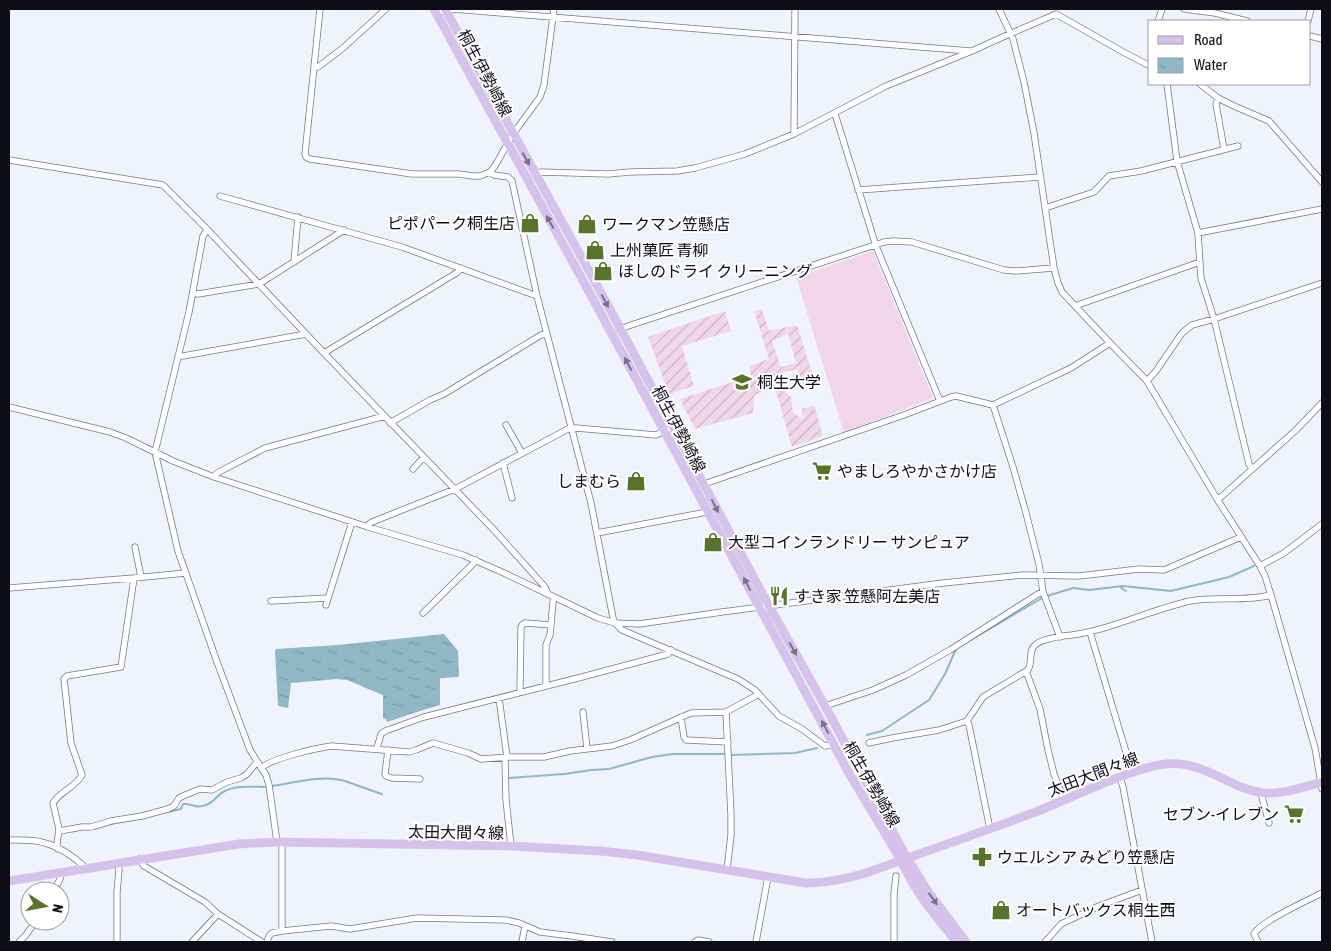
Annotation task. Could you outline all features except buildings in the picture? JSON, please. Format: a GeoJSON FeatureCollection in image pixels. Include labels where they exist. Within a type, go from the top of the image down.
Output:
{"type":"FeatureCollection","features":[{"type":"Feature","properties":{"kind":"main road","name":"桐生伊勢崎線"},"geometry":{"type":"LineString","coordinates":[[445,9],[825,706],[904,859],[906,871],[924,900],[956,942]]}},
{"type":"Feature","properties":{"kind":"main road","name":"桐生伊勢崎線"},"geometry":{"type":"LineString","coordinates":[[435,10],[850,775],[904,859],[966,942]]}},
{"type":"Feature","properties":{"kind":"main road","name":"太田大間々線"},"geometry":{"type":"LineString","coordinates":[[9,881],[239,844],[280,842],[511,846],[600,850],[806,882],[830,882],[851,878],[990,829],[1147,767],[1166,764],[1190,765],[1245,788],[1263,793],[1275,793],[1322,784]]}},
{"type":"Feature","properties":{"kind":"street"},"geometry":{"type":"LineString","coordinates":[[320,9],[306,157],[319,161],[412,174],[459,174],[473,176],[480,176],[490,172],[507,143],[540,96],[544,85],[554,9]]}},
{"type":"Feature","properties":{"kind":"street"},"geometry":{"type":"LineString","coordinates":[[314,68],[344,48],[386,9]]}},
{"type":"Feature","properties":{"kind":"street"},"geometry":{"type":"LineString","coordinates":[[435,10],[454,9],[972,51]]}},
{"type":"Feature","properties":{"kind":"street"},"geometry":{"type":"LineString","coordinates":[[794,134],[796,9]]}},
{"type":"Feature","properties":{"kind":"street"},"geometry":{"type":"LineString","coordinates":[[999,9],[1011,34],[1025,90],[1058,283],[1062,292],[1147,382],[1217,499],[1260,566],[1272,595],[1315,748],[1322,784]]}},
{"type":"Feature","properties":{"kind":"street"},"geometry":{"type":"LineString","coordinates":[[1184,9],[1215,13],[1243,20]]}},
{"type":"Feature","properties":{"kind":"street"},"geometry":{"type":"LineString","coordinates":[[535,176],[541,172],[608,174],[677,171],[745,154],[794,134],[886,86],[1056,14],[1148,65]]}},
{"type":"Feature","properties":{"kind":"street"},"geometry":{"type":"LineString","coordinates":[[1167,85],[1177,161],[1198,233],[1202,278],[1249,464],[1252,469]]}},
{"type":"Feature","properties":{"kind":"street"},"geometry":{"type":"LineString","coordinates":[[1201,85],[1218,98],[1269,121],[1322,182]]}},
{"type":"Feature","properties":{"kind":"street"},"geometry":{"type":"LineString","coordinates":[[1218,98],[1216,104],[1224,149]]}},
{"type":"Feature","properties":{"kind":"street"},"geometry":{"type":"LineString","coordinates":[[834,114],[876,246],[940,401]]}},
{"type":"Feature","properties":{"kind":"street"},"geometry":{"type":"LineString","coordinates":[[1045,208],[1094,192],[1109,176],[1141,171],[1238,146]]}},
{"type":"Feature","properties":{"kind":"street"},"geometry":{"type":"LineString","coordinates":[[9,160],[163,184],[494,530],[545,586],[552,602],[550,635],[546,645],[546,686]]}},
{"type":"Feature","properties":{"kind":"street"},"geometry":{"type":"LineString","coordinates":[[490,172],[494,175],[511,179],[537,296],[581,463],[615,623],[622,630],[738,679],[759,694],[784,720],[802,729],[825,746],[834,745]]}},
{"type":"Feature","properties":{"kind":"street"},"geometry":{"type":"LineString","coordinates":[[858,190],[1040,177]]}},
{"type":"Feature","properties":{"kind":"street"},"geometry":{"type":"LineString","coordinates":[[220,196],[402,247],[537,296]]}},
{"type":"Feature","properties":{"kind":"street"},"geometry":{"type":"LineString","coordinates":[[1198,233],[1322,209]]}},
{"type":"Feature","properties":{"kind":"street"},"geometry":{"type":"LineString","coordinates":[[294,262],[298,217]]}},
{"type":"Feature","properties":{"kind":"street"},"geometry":{"type":"LineString","coordinates":[[207,230],[203,236],[193,293],[155,452],[176,541],[186,573],[246,739],[269,785],[280,842],[282,931]]}},
{"type":"Feature","properties":{"kind":"street"},"geometry":{"type":"LineString","coordinates":[[193,293],[198,294],[259,284],[344,230]]}},
{"type":"Feature","properties":{"kind":"street"},"geometry":{"type":"LineString","coordinates":[[620,329],[893,241],[912,242],[1010,271],[1054,268]]}},
{"type":"Feature","properties":{"kind":"street"},"geometry":{"type":"LineString","coordinates":[[1075,306],[1200,262]]}},
{"type":"Feature","properties":{"kind":"street"},"geometry":{"type":"LineString","coordinates":[[324,354],[458,272],[461,268]]}},
{"type":"Feature","properties":{"kind":"street"},"geometry":{"type":"LineString","coordinates":[[1147,382],[1182,333],[1192,325],[1214,320],[1322,283]]}},
{"type":"Feature","properties":{"kind":"street"},"geometry":{"type":"LineString","coordinates":[[178,356],[306,334]]}},
{"type":"Feature","properties":{"kind":"street"},"geometry":{"type":"LineString","coordinates":[[390,422],[444,394],[541,335],[547,334]]}},
{"type":"Feature","properties":{"kind":"street"},"geometry":{"type":"LineString","coordinates":[[704,484],[904,416],[956,396],[993,405],[1072,368],[1110,343]]}},
{"type":"Feature","properties":{"kind":"street"},"geometry":{"type":"LineString","coordinates":[[1217,499],[1296,431],[1322,403]]}},
{"type":"Feature","properties":{"kind":"street"},"geometry":{"type":"LineString","coordinates":[[993,405],[1013,467],[1036,554],[1043,592],[1060,637]]}},
{"type":"Feature","properties":{"kind":"street"},"geometry":{"type":"LineString","coordinates":[[9,407],[110,432],[173,461],[214,477],[476,560],[598,618],[615,623],[639,624],[943,583],[1023,575],[1079,576],[1140,569],[1164,570],[1241,537]]}},
{"type":"Feature","properties":{"kind":"street"},"geometry":{"type":"LineString","coordinates":[[214,477],[217,473],[266,448],[385,416]]}},
{"type":"Feature","properties":{"kind":"street"},"geometry":{"type":"LineString","coordinates":[[506,425],[522,453]]}},
{"type":"Feature","properties":{"kind":"street"},"geometry":{"type":"LineString","coordinates":[[368,527],[372,522],[455,489],[571,428],[656,434],[673,428]]}},
{"type":"Feature","properties":{"kind":"street"},"geometry":{"type":"LineString","coordinates":[[413,469],[424,457]]}},
{"type":"Feature","properties":{"kind":"street"},"geometry":{"type":"LineString","coordinates":[[503,463],[512,498]]}},
{"type":"Feature","properties":{"kind":"street"},"geometry":{"type":"LineString","coordinates":[[597,533],[708,511]]}},
{"type":"Feature","properties":{"kind":"street"},"geometry":{"type":"LineString","coordinates":[[326,605],[352,522]]}},
{"type":"Feature","properties":{"kind":"street"},"geometry":{"type":"LineString","coordinates":[[1260,566],[1284,552],[1322,524]]}},
{"type":"Feature","properties":{"kind":"street"},"geometry":{"type":"LineString","coordinates":[[135,547],[141,578]]}},
{"type":"Feature","properties":{"kind":"street"},"geometry":{"type":"LineString","coordinates":[[423,613],[476,560]]}},
{"type":"Feature","properties":{"kind":"street"},"geometry":{"type":"LineString","coordinates":[[9,588],[186,573]]}},
{"type":"Feature","properties":{"kind":"street"},"geometry":{"type":"LineString","coordinates":[[58,849],[57,844],[60,831],[53,807],[54,800],[79,780],[82,775],[71,743],[64,679],[67,676],[121,666],[134,578]]}},
{"type":"Feature","properties":{"kind":"street"},"geometry":{"type":"LineString","coordinates":[[825,706],[873,690],[906,675],[1043,592]]}},
{"type":"Feature","properties":{"kind":"street"},"geometry":{"type":"LineString","coordinates":[[870,744],[892,738],[939,730],[967,722],[983,697],[1026,671],[1031,663],[1032,650],[1040,642],[1090,632],[1190,601],[1204,599],[1249,599],[1272,595]]}},
{"type":"Feature","properties":{"kind":"street"},"geometry":{"type":"LineString","coordinates":[[271,601],[328,598]]}},
{"type":"Feature","properties":{"kind":"street"},"geometry":{"type":"LineString","coordinates":[[520,692],[522,624],[551,625]]}},
{"type":"Feature","properties":{"kind":"street"},"geometry":{"type":"LineString","coordinates":[[1090,632],[1132,772]]}},
{"type":"Feature","properties":{"kind":"street"},"geometry":{"type":"LineString","coordinates":[[377,748],[381,734],[387,730],[424,717],[668,654],[671,650]]}},
{"type":"Feature","properties":{"kind":"street"},"geometry":{"type":"LineString","coordinates":[[1026,671],[1040,709],[1054,774],[1064,800]]}},
{"type":"Feature","properties":{"kind":"street"},"geometry":{"type":"LineString","coordinates":[[261,768],[267,764],[320,747],[338,746],[413,751],[433,743],[468,753],[481,759],[544,757],[570,751],[612,746],[694,712],[726,712],[759,694]]}},
{"type":"Feature","properties":{"kind":"street"},"geometry":{"type":"LineString","coordinates":[[499,698],[506,757],[506,800],[511,846]]}},
{"type":"Feature","properties":{"kind":"street"},"geometry":{"type":"LineString","coordinates":[[584,712],[587,749]]}},
{"type":"Feature","properties":{"kind":"street"},"geometry":{"type":"LineString","coordinates":[[726,712],[732,815],[727,870]]}},
{"type":"Feature","properties":{"kind":"street"},"geometry":{"type":"LineString","coordinates":[[681,717],[686,740],[728,742]]}},
{"type":"Feature","properties":{"kind":"street"},"geometry":{"type":"LineString","coordinates":[[967,722],[990,829]]}},
{"type":"Feature","properties":{"kind":"street"},"geometry":{"type":"LineString","coordinates":[[388,750],[386,776],[420,779]]}},
{"type":"Feature","properties":{"kind":"street"},"geometry":{"type":"LineString","coordinates":[[60,831],[91,827],[168,809],[174,806],[179,798],[183,796],[200,789],[212,790],[240,778],[247,774],[256,762]]}},
{"type":"Feature","properties":{"kind":"street"},"geometry":{"type":"LineString","coordinates":[[1120,777],[1152,942]]}},
{"type":"Feature","properties":{"kind":"street"},"geometry":{"type":"LineString","coordinates":[[1263,793],[1262,797],[1269,823]]}},
{"type":"Feature","properties":{"kind":"street"},"geometry":{"type":"LineString","coordinates":[[9,840],[44,842],[86,868]]}},
{"type":"Feature","properties":{"kind":"street"},"geometry":{"type":"LineString","coordinates":[[139,859],[144,866],[205,902],[218,914],[262,942]]}},
{"type":"Feature","properties":{"kind":"street"},"geometry":{"type":"LineString","coordinates":[[117,942],[118,862]]}},
{"type":"Feature","properties":{"kind":"street"},"geometry":{"type":"LineString","coordinates":[[59,881],[62,872]]}},
{"type":"Feature","properties":{"kind":"street"},"geometry":{"type":"LineString","coordinates":[[756,942],[768,876]]}},
{"type":"Feature","properties":{"kind":"street"},"geometry":{"type":"LineString","coordinates":[[894,942],[896,876]]}},
{"type":"Feature","properties":{"kind":"street"},"geometry":{"type":"LineString","coordinates":[[1045,942],[1061,924],[1099,906],[1142,890]]}},
{"type":"Feature","properties":{"kind":"street"},"geometry":{"type":"LineString","coordinates":[[1258,942],[1254,934],[1265,924],[1322,893]]}},
{"type":"Feature","properties":{"kind":"street"},"geometry":{"type":"LineString","coordinates":[[192,942],[218,914]]}},
{"type":"Feature","properties":{"kind":"street"},"geometry":{"type":"LineString","coordinates":[[267,942],[272,933],[282,931],[331,926],[350,929],[417,918],[506,920],[514,921],[540,932],[612,942]]}},
{"type":"Feature","properties":{"kind":"street"},"geometry":{"type":"LineString","coordinates":[[522,942],[524,926]]}},
{"type":"Feature","properties":{"kind":"street"},"geometry":{"type":"LineString","coordinates":[[19,942],[29,931]]}},
{"type":"Feature","properties":{"kind":"street"},"geometry":{"type":"LineString","coordinates":[[695,942],[698,940],[709,942]]}},
{"type":"Feature","properties":{"kind":"shaded area"},"geometry":{"type":"Polygon","coordinates":[[[873,251],[933,398],[844,433],[796,277],[873,251]]]}},
{"type":"Feature","properties":{"kind":"shaded area"},"geometry":{"type":"Polygon","coordinates":[[[762,310],[769,331],[797,325],[815,382],[803,384],[797,369],[782,373],[784,379],[754,396],[753,413],[695,429],[680,399],[751,376],[750,366],[769,359],[754,311],[762,310]],[[788,334],[772,341],[781,367],[796,363],[788,334]]]}},
{"type":"Feature","properties":{"kind":"shaded area"},"geometry":{"type":"Polygon","coordinates":[[[725,311],[731,331],[682,346],[694,386],[669,394],[648,337],[725,311]]]}},
{"type":"Feature","properties":{"kind":"shaded area"},"geometry":{"type":"Polygon","coordinates":[[[780,388],[791,397],[793,412],[803,420],[802,409],[814,405],[823,436],[792,447],[776,391],[780,388]]]}},
{"type":"Feature","properties":{"kind":"water"},"geometry":{"type":"Polygon","coordinates":[[[444,634],[458,651],[459,676],[440,678],[440,705],[387,722],[383,718],[383,695],[347,680],[337,679],[291,683],[288,708],[278,706],[276,649],[338,645],[444,634]]]}},
{"type":"Feature","properties":{"kind":"waterway"},"geometry":{"type":"LineString","coordinates":[[1047,596],[1073,588],[1089,590],[1123,586],[1171,591],[1229,577],[1254,566]]}},
{"type":"Feature","properties":{"kind":"waterway"},"geometry":{"type":"LineString","coordinates":[[1120,587],[1126,591]]}},
{"type":"Feature","properties":{"kind":"waterway"},"geometry":{"type":"LineString","coordinates":[[964,644],[1042,598]]}},
{"type":"Feature","properties":{"kind":"waterway"},"geometry":{"type":"LineString","coordinates":[[867,735],[882,731],[929,700],[945,674],[956,649]]}},
{"type":"Feature","properties":{"kind":"waterway"},"geometry":{"type":"LineString","coordinates":[[730,755],[795,753],[817,748]]}},
{"type":"Feature","properties":{"kind":"waterway"},"geometry":{"type":"LineString","coordinates":[[509,778],[609,769],[652,757],[673,754],[726,754]]}},
{"type":"Feature","properties":{"kind":"waterway"},"geometry":{"type":"LineString","coordinates":[[272,786],[325,778],[341,780],[382,794]]}},
{"type":"Feature","properties":{"kind":"waterway"},"geometry":{"type":"LineString","coordinates":[[167,812],[181,809],[183,804],[206,805],[229,789],[265,787]]}},
{"type":"Feature","properties":{"kind":"waterway"},"geometry":{"type":"LineString","coordinates":[[94,829],[143,818]]}},
{"type":"Feature","properties":{"kind":"place","name":"ピポパーク桐生店"},"geometry":{"type":"Point","coordinates":[530,223]}},
{"type":"Feature","properties":{"kind":"place","name":"ワークマン笠懸店"},"geometry":{"type":"Point","coordinates":[587,224]}},
{"type":"Feature","properties":{"kind":"place","name":"上州菓匠 青柳"},"geometry":{"type":"Point","coordinates":[595,250]}},
{"type":"Feature","properties":{"kind":"place","name":"ほしのドライ クリーニング"},"geometry":{"type":"Point","coordinates":[603,271]}},
{"type":"Feature","properties":{"kind":"place","name":"桐生大学"},"geometry":{"type":"Point","coordinates":[742,382]}},
{"type":"Feature","properties":{"kind":"place","name":"やましろやかさかけ店"},"geometry":{"type":"Point","coordinates":[822,471]}},
{"type":"Feature","properties":{"kind":"place","name":"しまむら"},"geometry":{"type":"Point","coordinates":[636,481]}},
{"type":"Feature","properties":{"kind":"place","name":"大型コインランドリー サンピュア"},"geometry":{"type":"Point","coordinates":[713,542]}},
{"type":"Feature","properties":{"kind":"place","name":"すき家 笠懸阿左美店"},"geometry":{"type":"Point","coordinates":[779,596]}},
{"type":"Feature","properties":{"kind":"place","name":"セブン-イレブン"},"geometry":{"type":"Point","coordinates":[1294,814]}},
{"type":"Feature","properties":{"kind":"place","name":"ウエルシア みどり笠懸店"},"geometry":{"type":"Point","coordinates":[982,857]}},
{"type":"Feature","properties":{"kind":"place","name":"オートバックス桐生西"},"geometry":{"type":"Point","coordinates":[1001,910]}}]}
